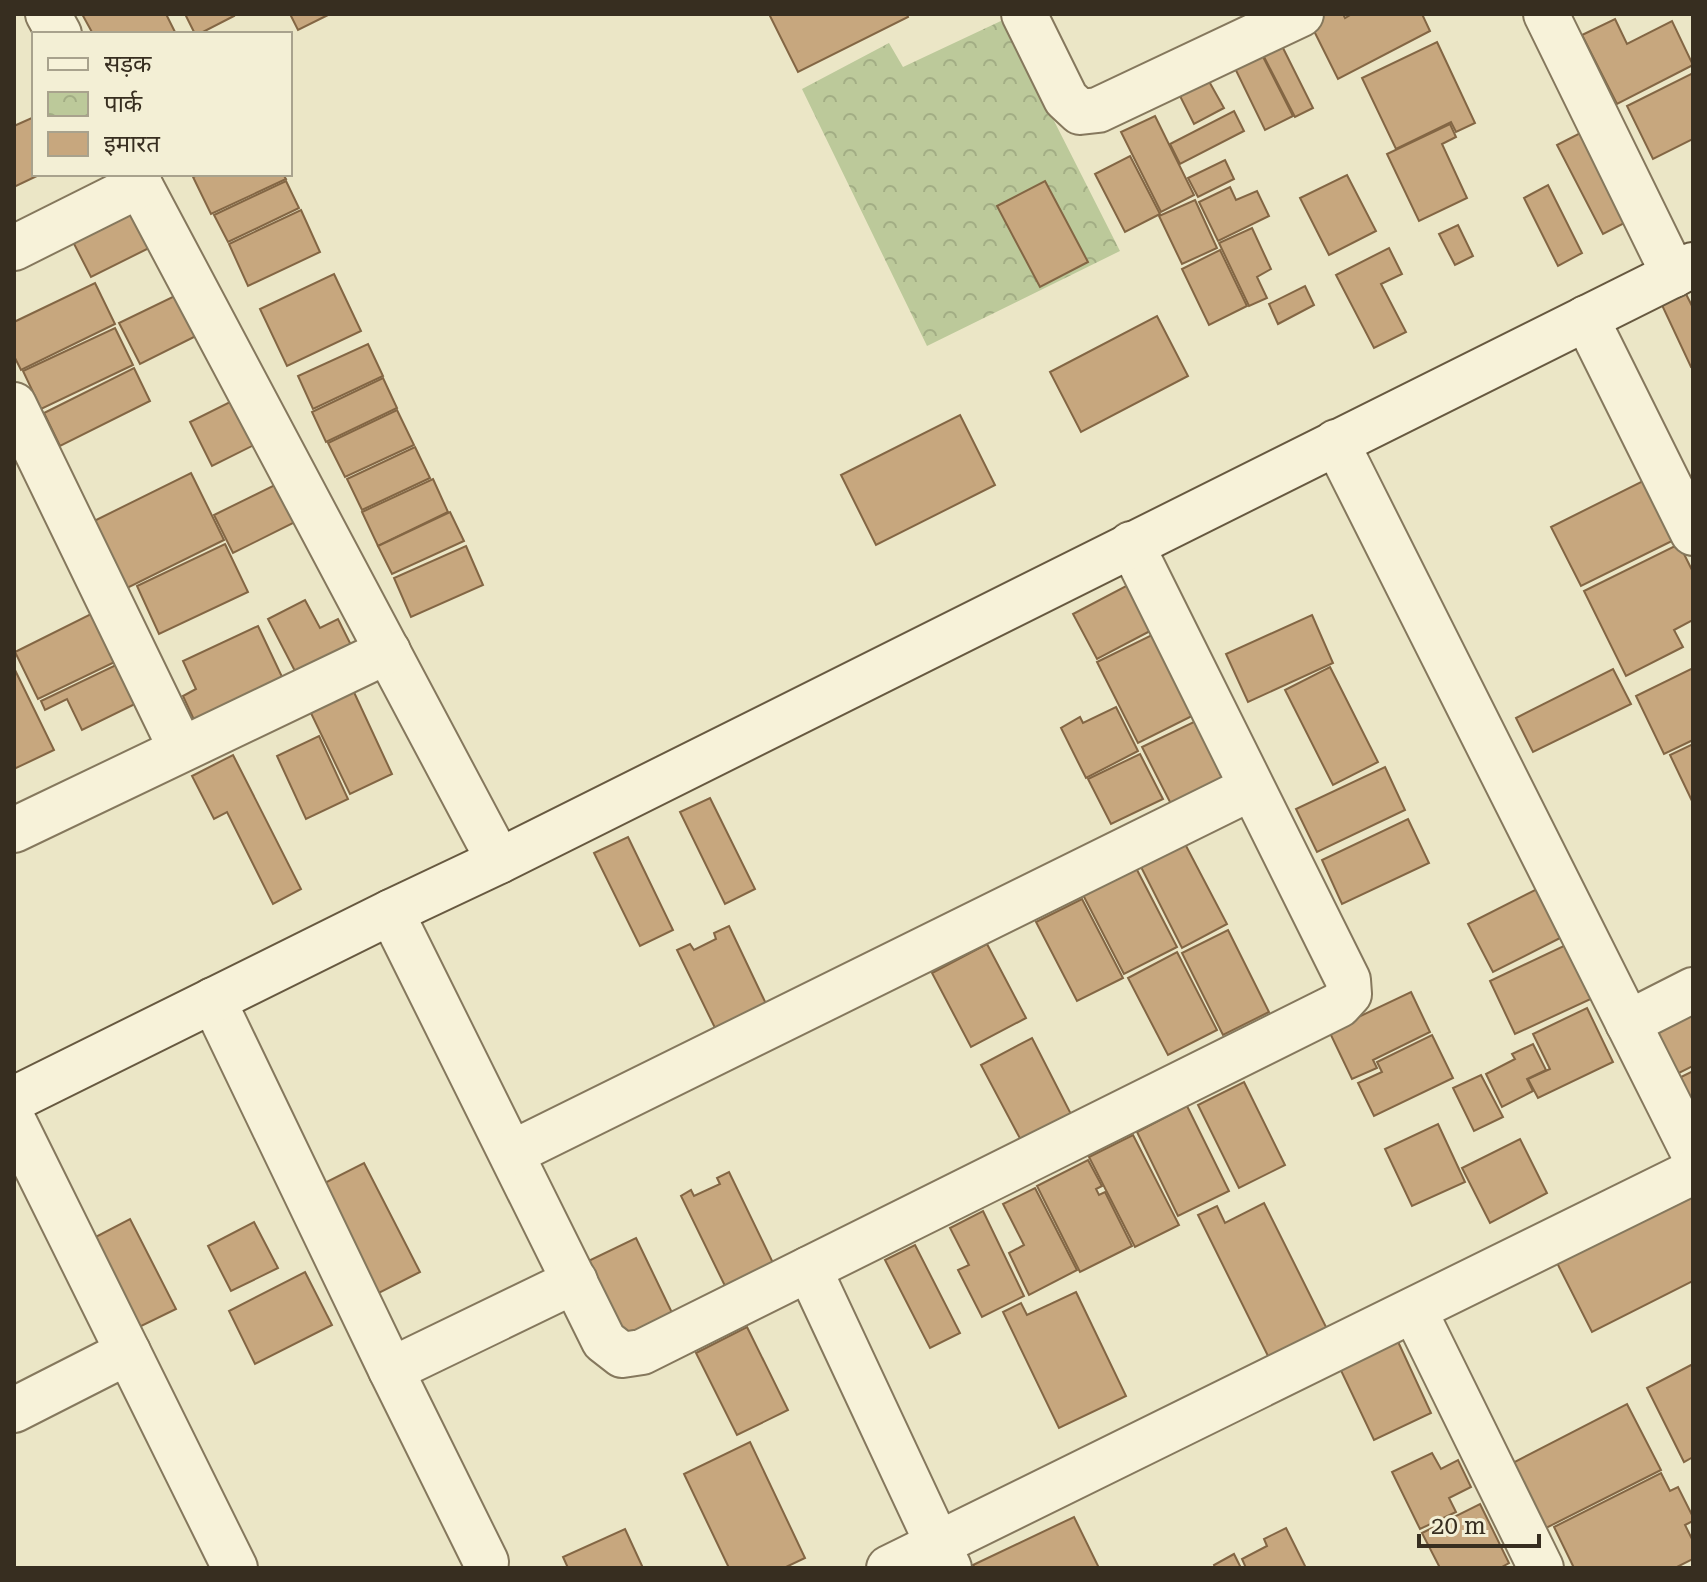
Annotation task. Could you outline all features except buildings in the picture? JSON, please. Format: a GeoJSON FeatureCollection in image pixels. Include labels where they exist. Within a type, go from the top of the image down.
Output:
{"type":"FeatureCollection","features":[{"type":"Feature","properties":{"kind":"street"},"geometry":{"type":"LineString","coordinates":[[48,14],[58,32]]}},
{"type":"Feature","properties":{"kind":"street"},"geometry":{"type":"LineString","coordinates":[[1024,14],[1066,99],[1080,112],[1098,110],[1301,14]]}},
{"type":"Feature","properties":{"kind":"street"},"geometry":{"type":"LineString","coordinates":[[14,1099],[499,861],[1684,270],[1546,14]]}},
{"type":"Feature","properties":{"kind":"street"},"geometry":{"type":"LineString","coordinates":[[14,248],[137,180],[499,861]]}},
{"type":"Feature","properties":{"kind":"street"},"geometry":{"type":"LineString","coordinates":[[1586,318],[1693,533]]}},
{"type":"Feature","properties":{"kind":"street"},"geometry":{"type":"LineString","coordinates":[[14,405],[181,749]]}},
{"type":"Feature","properties":{"kind":"street"},"geometry":{"type":"LineString","coordinates":[[1336,442],[1693,1152]]}},
{"type":"Feature","properties":{"kind":"street"},"geometry":{"type":"LineString","coordinates":[[391,912],[604,1341],[622,1355],[642,1352],[809,1269],[1339,1005],[1349,994],[1348,980],[1131,544]]}},
{"type":"Feature","properties":{"kind":"street"},"geometry":{"type":"LineString","coordinates":[[14,830],[388,651]]}},
{"type":"Feature","properties":{"kind":"street"},"geometry":{"type":"LineString","coordinates":[[512,1153],[1251,788]]}},
{"type":"Feature","properties":{"kind":"street"},"geometry":{"type":"LineString","coordinates":[[1628,1023],[1693,990]]}},
{"type":"Feature","properties":{"kind":"street"},"geometry":{"type":"LineString","coordinates":[[213,1000],[486,1562]]}},
{"type":"Feature","properties":{"kind":"street"},"geometry":{"type":"LineString","coordinates":[[14,1122],[234,1568]]}},
{"type":"Feature","properties":{"kind":"street"},"geometry":{"type":"LineString","coordinates":[[889,1568],[943,1556],[1414,1310],[1693,1172]]}},
{"type":"Feature","properties":{"kind":"street"},"geometry":{"type":"LineString","coordinates":[[809,1269],[943,1556]]}},
{"type":"Feature","properties":{"kind":"street"},"geometry":{"type":"LineString","coordinates":[[391,1370],[575,1281]]}},
{"type":"Feature","properties":{"kind":"street"},"geometry":{"type":"LineString","coordinates":[[1414,1310],[1537,1567]]}},
{"type":"Feature","properties":{"kind":"street"},"geometry":{"type":"LineString","coordinates":[[14,1410],[128,1352]]}},
{"type":"Feature","properties":{"kind":"green space"},"geometry":{"type":"Polygon","coordinates":[[[1003,20],[1120,251],[927,346],[802,89],[889,43],[903,67],[1003,20]]]}}]}
